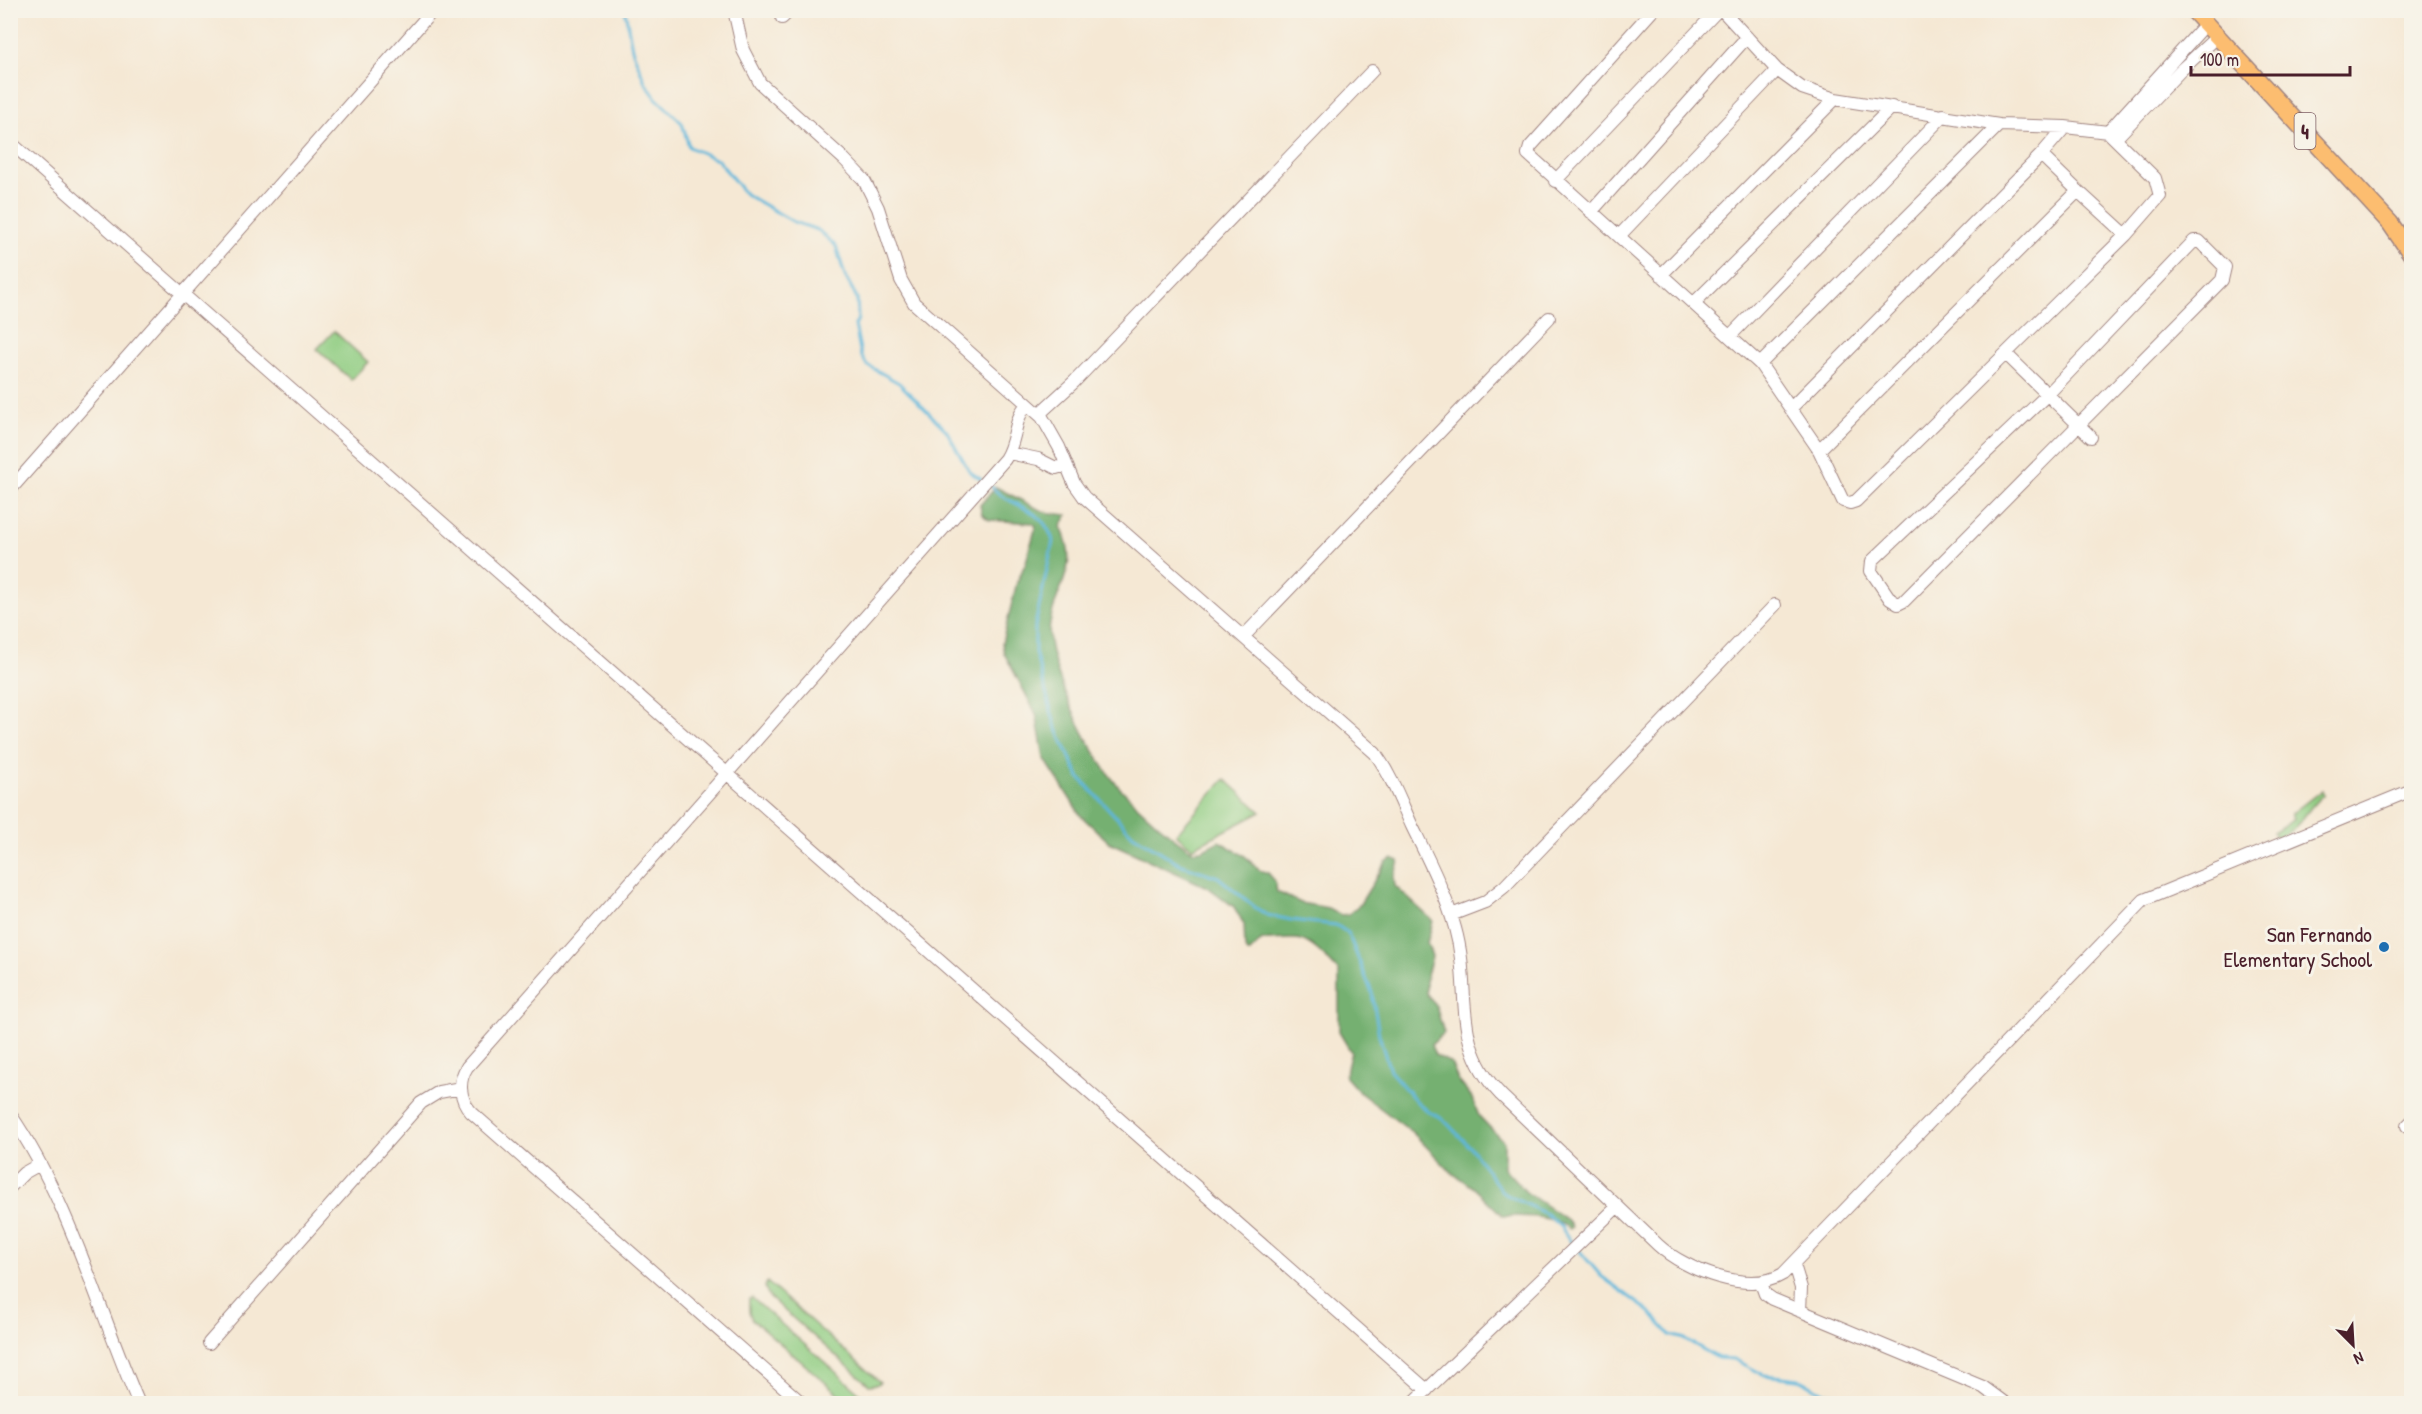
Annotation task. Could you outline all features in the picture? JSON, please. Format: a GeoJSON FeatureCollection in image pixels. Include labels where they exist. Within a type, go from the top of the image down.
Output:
{"type":"FeatureCollection","features":[{"type":"Feature","properties":{"kind":"highway","name":"4"},"geometry":{"type":"LineString","coordinates":[[2193,10],[2390,223],[2412,255]]}},
{"type":"Feature","properties":{"kind":"street"},"geometry":{"type":"LineString","coordinates":[[10,490],[433,10]]}},
{"type":"Feature","properties":{"kind":"street"},"geometry":{"type":"LineString","coordinates":[[734,10],[743,50],[760,83],[844,159],[867,186],[882,219],[901,280],[917,308],[1039,414],[1050,429],[1076,488],[1084,497],[1375,753],[1408,818],[1451,915],[1460,956],[1466,1029],[1477,1065],[1494,1088],[1617,1207],[1677,1259],[1735,1281],[1761,1283],[1777,1278],[1794,1265],[2144,900],[2412,790]]}},
{"type":"Feature","properties":{"kind":"street"},"geometry":{"type":"LineString","coordinates":[[1555,181],[1720,10],[1778,70],[1802,88],[1835,99],[2000,125],[2065,127],[2112,135],[2155,178],[2160,196],[2126,235],[1856,501],[1850,503],[1843,501],[1819,450],[1792,407],[1760,364],[1731,335],[1661,275],[1529,158],[1530,147],[1653,10]]}},
{"type":"Feature","properties":{"kind":"street"},"geometry":{"type":"LineString","coordinates":[[2112,135],[2212,30]]}},
{"type":"Feature","properties":{"kind":"street"},"geometry":{"type":"LineString","coordinates":[[1591,212],[1747,38]]}},
{"type":"Feature","properties":{"kind":"street"},"geometry":{"type":"LineString","coordinates":[[1619,236],[1778,70]]}},
{"type":"Feature","properties":{"kind":"street"},"geometry":{"type":"LineString","coordinates":[[1039,414],[1074,382],[1372,71]]}},
{"type":"Feature","properties":{"kind":"street"},"geometry":{"type":"LineString","coordinates":[[1661,275],[1835,99]]}},
{"type":"Feature","properties":{"kind":"street"},"geometry":{"type":"LineString","coordinates":[[1694,303],[1892,107]]}},
{"type":"Feature","properties":{"kind":"street"},"geometry":{"type":"LineString","coordinates":[[1731,335],[1944,115]]}},
{"type":"Feature","properties":{"kind":"street"},"geometry":{"type":"LineString","coordinates":[[1760,364],[2000,125]]}},
{"type":"Feature","properties":{"kind":"street"},"geometry":{"type":"LineString","coordinates":[[1792,407],[2041,155],[2065,127]]}},
{"type":"Feature","properties":{"kind":"street"},"geometry":{"type":"LineString","coordinates":[[10,142],[1427,1390]]}},
{"type":"Feature","properties":{"kind":"street"},"geometry":{"type":"LineString","coordinates":[[2041,155],[2126,235]]}},
{"type":"Feature","properties":{"kind":"street"},"geometry":{"type":"LineString","coordinates":[[1819,450],[2078,191]]}},
{"type":"Feature","properties":{"kind":"street"},"geometry":{"type":"LineString","coordinates":[[2199,241],[2225,267],[2222,280],[2079,424],[1904,601],[1898,604],[1890,599],[1870,571],[1872,561],[2049,393],[2189,244],[2199,241]]}},
{"type":"Feature","properties":{"kind":"street"},"geometry":{"type":"LineString","coordinates":[[1244,636],[1549,318]]}},
{"type":"Feature","properties":{"kind":"street"},"geometry":{"type":"LineString","coordinates":[[2007,354],[2091,437]]}},
{"type":"Feature","properties":{"kind":"street"},"geometry":{"type":"LineString","coordinates":[[803,1404],[471,1112],[465,1104],[460,1088],[467,1067],[728,776],[1009,453],[1019,415],[1027,404]]}},
{"type":"Feature","properties":{"kind":"street"},"geometry":{"type":"LineString","coordinates":[[1009,453],[1038,459],[1056,468],[1066,465]]}},
{"type":"Feature","properties":{"kind":"street"},"geometry":{"type":"LineString","coordinates":[[1451,915],[1485,902],[1504,887],[1775,605]]}},
{"type":"Feature","properties":{"kind":"street"},"geometry":{"type":"LineString","coordinates":[[209,1343],[421,1103],[439,1092],[460,1088]]}},
{"type":"Feature","properties":{"kind":"street"},"geometry":{"type":"LineString","coordinates":[[10,1114],[40,1164],[68,1225],[139,1404]]}},
{"type":"Feature","properties":{"kind":"street"},"geometry":{"type":"LineString","coordinates":[[10,1187],[24,1173],[40,1164]]}},
{"type":"Feature","properties":{"kind":"street"},"geometry":{"type":"LineString","coordinates":[[1413,1404],[1617,1207]]}},
{"type":"Feature","properties":{"kind":"street"},"geometry":{"type":"LineString","coordinates":[[1794,1265],[1801,1288],[1800,1311]]}},
{"type":"Feature","properties":{"kind":"street"},"geometry":{"type":"LineString","coordinates":[[1761,1283],[1768,1297],[1983,1387],[2006,1404]]}},
{"type":"Feature","properties":{"kind":"green space"},"geometry":{"type":"Polygon","coordinates":[[[334,331],[368,362],[351,380],[317,349],[334,331]]]}},
{"type":"Feature","properties":{"kind":"green space"},"geometry":{"type":"Polygon","coordinates":[[[996,487],[1044,512],[1067,515],[1061,527],[1067,542],[1068,566],[1050,623],[1054,661],[1072,710],[1097,756],[1120,788],[1145,813],[1192,851],[1202,850],[1219,841],[1245,856],[1259,870],[1268,873],[1275,881],[1277,892],[1301,903],[1328,908],[1341,915],[1349,914],[1360,904],[1386,862],[1392,858],[1399,861],[1394,878],[1395,886],[1433,921],[1427,943],[1432,956],[1426,980],[1426,993],[1436,1006],[1444,1033],[1431,1045],[1435,1055],[1451,1063],[1458,1080],[1471,1096],[1479,1116],[1504,1142],[1504,1168],[1526,1192],[1567,1220],[1572,1227],[1570,1229],[1547,1219],[1503,1216],[1474,1188],[1452,1173],[1413,1133],[1359,1092],[1345,1076],[1351,1052],[1339,1032],[1339,972],[1317,949],[1298,939],[1262,940],[1249,953],[1245,949],[1244,924],[1234,907],[1209,888],[1109,842],[1081,816],[1044,758],[1036,714],[1004,653],[1002,643],[1017,582],[1026,562],[1036,526],[1032,523],[990,520],[982,515],[980,505],[996,487]]]}},
{"type":"Feature","properties":{"kind":"green space"},"geometry":{"type":"Polygon","coordinates":[[[1225,779],[1261,812],[1192,848],[1176,834],[1225,779]]]}},
{"type":"Feature","properties":{"kind":"green space"},"geometry":{"type":"Polygon","coordinates":[[[2322,790],[2323,795],[2297,825],[2275,837],[2273,832],[2293,820],[2291,814],[2322,790]]]}},
{"type":"Feature","properties":{"kind":"green space"},"geometry":{"type":"Polygon","coordinates":[[[767,1282],[880,1382],[869,1385],[769,1297],[765,1287],[767,1282]]]}},
{"type":"Feature","properties":{"kind":"green space"},"geometry":{"type":"Polygon","coordinates":[[[752,1298],[871,1403],[849,1403],[752,1319],[749,1312],[749,1299],[752,1298]]]}},
{"type":"Feature","properties":{"kind":"waterway"},"geometry":{"type":"LineString","coordinates":[[625,10],[632,49],[645,82],[656,98],[682,123],[689,147],[718,160],[745,194],[794,222],[818,230],[836,246],[845,276],[857,298],[858,319],[855,325],[861,355],[867,365],[899,383],[946,430],[970,472],[982,480]]}},
{"type":"Feature","properties":{"kind":"waterway"},"geometry":{"type":"LineString","coordinates":[[988,484],[1002,496],[1039,518],[1045,524],[1053,541],[1035,626],[1035,652],[1055,725],[1079,777],[1133,835],[1182,865],[1218,877],[1267,915],[1336,925],[1348,933],[1372,993],[1379,1035],[1390,1071],[1417,1102],[1429,1112],[1442,1118],[1471,1148],[1503,1193],[1546,1214],[1561,1227],[1573,1245]]}},
{"type":"Feature","properties":{"kind":"waterway"},"geometry":{"type":"LineString","coordinates":[[1578,1249],[1601,1276],[1650,1312],[1670,1335],[1685,1339],[1718,1358],[1734,1359],[1764,1375],[1799,1379],[1825,1393],[1848,1395],[1873,1404]]}},
{"type":"Feature","properties":{"kind":"place","name":"San Fernando Elementary School"},"geometry":{"type":"Point","coordinates":[2384,947]}}]}
